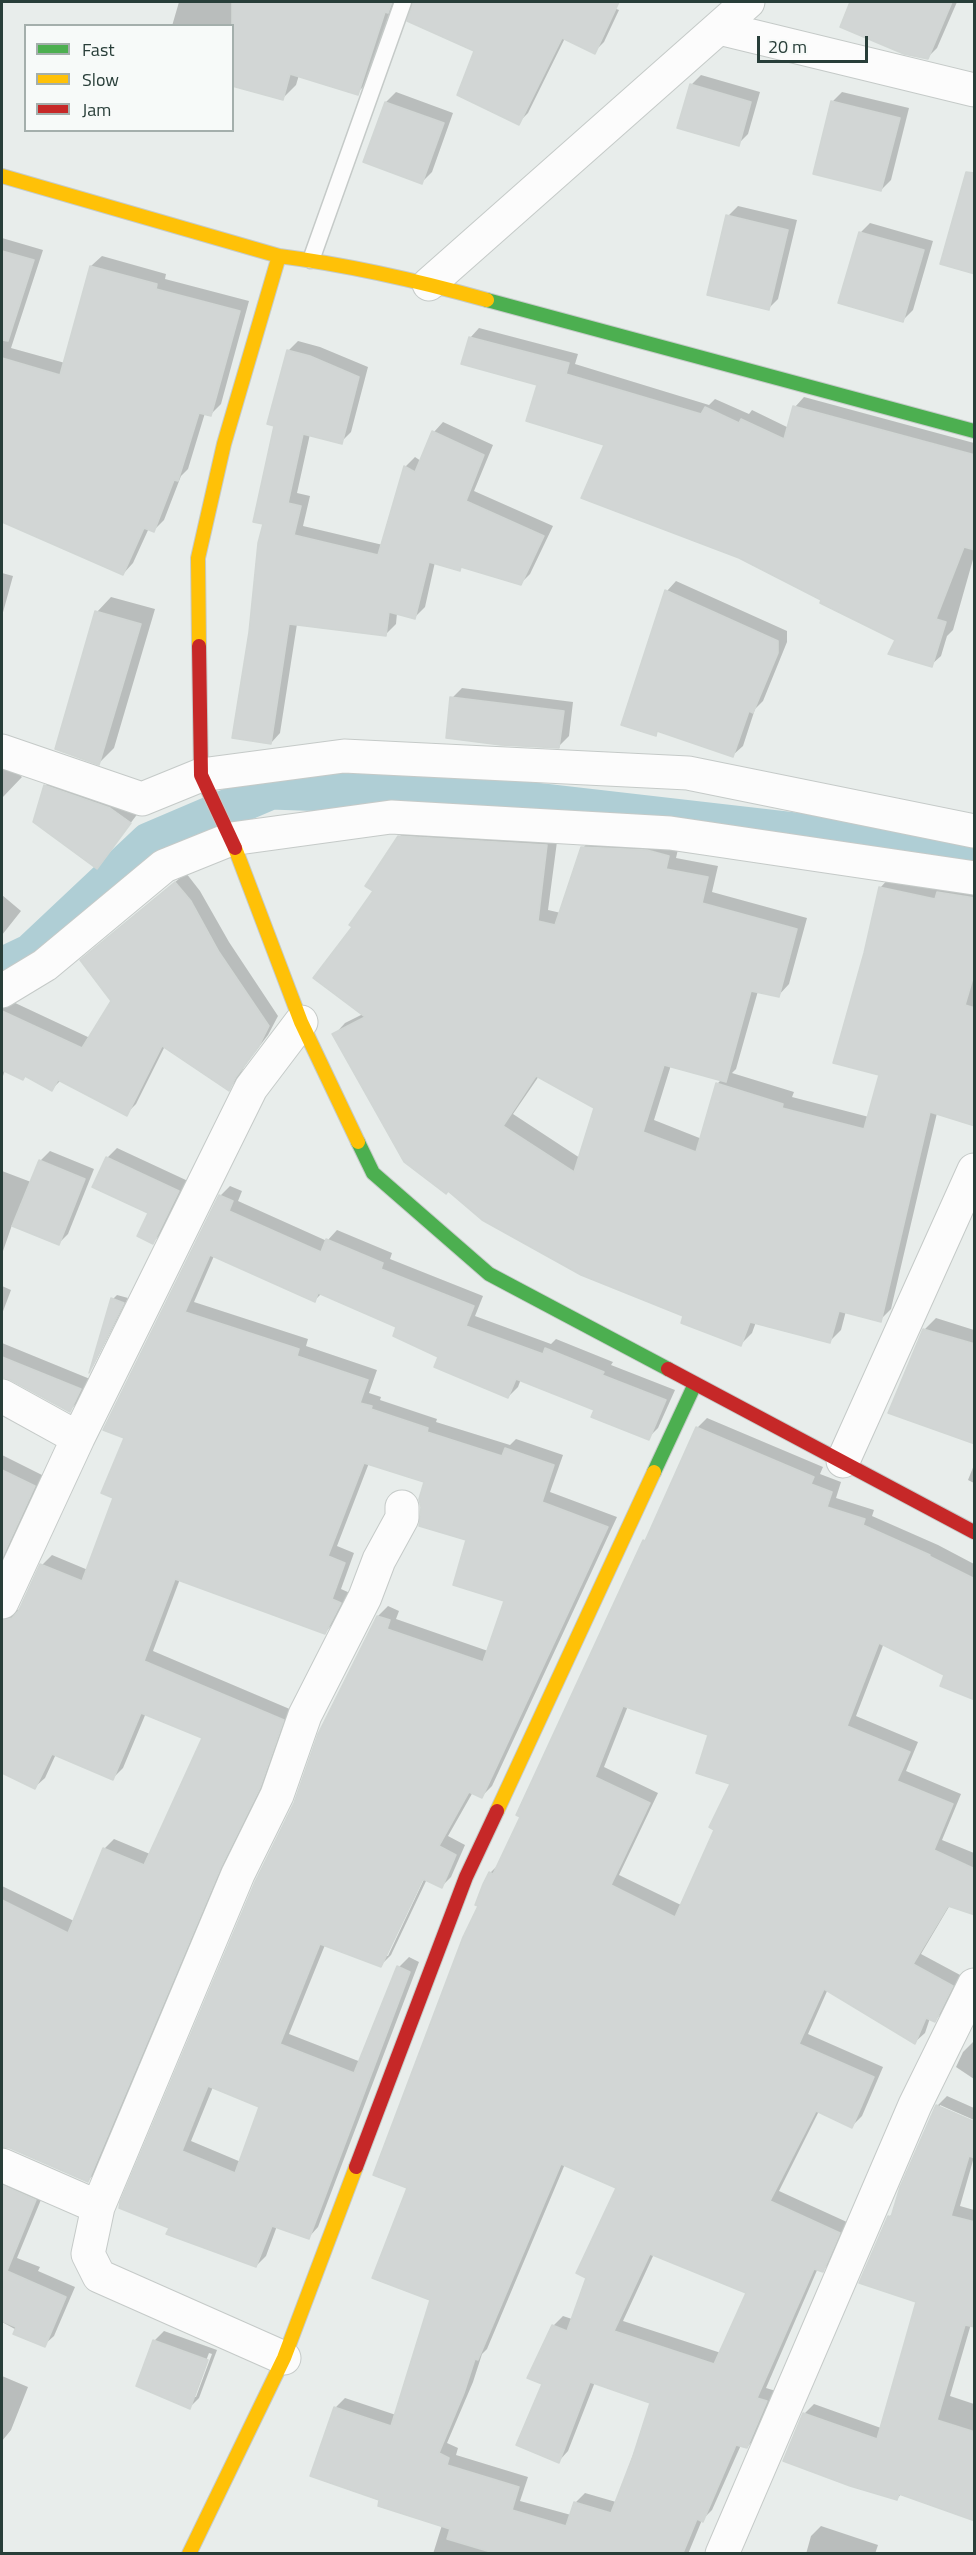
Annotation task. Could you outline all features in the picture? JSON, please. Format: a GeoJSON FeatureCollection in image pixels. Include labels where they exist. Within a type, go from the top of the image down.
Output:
{"type":"FeatureCollection","features":[{"type":"Feature","properties":{"kind":"street"},"geometry":{"type":"LineString","coordinates":[[429,284],[748,2]]}},
{"type":"Feature","properties":{"kind":"street"},"geometry":{"type":"LineString","coordinates":[[719,28],[975,90]]}},
{"type":"Feature","properties":{"kind":"street"},"geometry":{"type":"LineString","coordinates":[[2,176],[279,256],[311,260],[429,284],[975,431]]}},
{"type":"Feature","properties":{"kind":"street"},"geometry":{"type":"LineString","coordinates":[[279,256],[224,444],[198,558],[201,776],[231,839],[302,1022],[373,1173],[489,1274],[975,1532]]}},
{"type":"Feature","properties":{"kind":"street"},"geometry":{"type":"LineString","coordinates":[[2,750],[142,799],[201,776],[344,756],[688,773],[975,831]]}},
{"type":"Feature","properties":{"kind":"street"},"geometry":{"type":"LineString","coordinates":[[2,991],[45,965],[164,866],[231,839],[391,817],[670,833],[975,878]]}},
{"type":"Feature","properties":{"kind":"street"},"geometry":{"type":"LineString","coordinates":[[2,1602],[78,1438],[251,1088],[302,1022]]}},
{"type":"Feature","properties":{"kind":"street"},"geometry":{"type":"LineString","coordinates":[[843,1461],[975,1170]]}},
{"type":"Feature","properties":{"kind":"street"},"geometry":{"type":"LineString","coordinates":[[189,2553],[284,2358],[466,1877],[695,1384]]}},
{"type":"Feature","properties":{"kind":"street"},"geometry":{"type":"LineString","coordinates":[[2,1396],[78,1438]]}},
{"type":"Feature","properties":{"kind":"street"},"geometry":{"type":"LineString","coordinates":[[284,2358],[99,2276],[88,2254],[98,2207],[238,1874],[277,1795],[304,1715],[365,1597],[379,1560],[402,1518],[402,1507]]}},
{"type":"Feature","properties":{"kind":"street"},"geometry":{"type":"LineString","coordinates":[[722,2553],[915,2105],[975,1985]]}},
{"type":"Feature","properties":{"kind":"street"},"geometry":{"type":"LineString","coordinates":[[2,2165],[98,2207]]}},
{"type":"Feature","properties":{"kind":"lane"},"geometry":{"type":"LineString","coordinates":[[311,260],[403,2]]}},
{"type":"Feature","properties":{"kind":"building"},"geometry":{"type":"Polygon","coordinates":[[[232,2],[392,2],[388,13],[385,12],[358,95],[290,74],[283,100],[234,87],[234,24],[232,24],[232,2]]]}},
{"type":"Feature","properties":{"kind":"building"},"geometry":{"type":"Polygon","coordinates":[[[413,2],[619,2],[595,54],[562,38],[519,125],[457,95],[474,51],[407,21],[413,2]]]}},
{"type":"Feature","properties":{"kind":"building"},"geometry":{"type":"Polygon","coordinates":[[[850,2],[952,2],[928,59],[904,54],[840,27],[850,2]]]}},
{"type":"Feature","properties":{"kind":"building"},"geometry":{"type":"Polygon","coordinates":[[[690,84],[751,102],[739,146],[677,128],[690,84]]]}},
{"type":"Feature","properties":{"kind":"building"},"geometry":{"type":"Polygon","coordinates":[[[831,101],[900,118],[881,191],[813,174],[831,101]]]}},
{"type":"Feature","properties":{"kind":"building"},"geometry":{"type":"Polygon","coordinates":[[[385,102],[444,123],[422,184],[363,162],[385,102]]]}},
{"type":"Feature","properties":{"kind":"building"},"geometry":{"type":"Polygon","coordinates":[[[966,172],[975,173],[975,274],[940,264],[966,172]]]}},
{"type":"Feature","properties":{"kind":"building"},"geometry":{"type":"Polygon","coordinates":[[[726,215],[788,230],[769,310],[707,295],[726,215]]]}},
{"type":"Feature","properties":{"kind":"building"},"geometry":{"type":"Polygon","coordinates":[[[859,232],[924,250],[903,322],[838,303],[859,232]]]}},
{"type":"Feature","properties":{"kind":"building"},"geometry":{"type":"Polygon","coordinates":[[[2,251],[34,260],[8,341],[2,340],[2,251]]]}},
{"type":"Feature","properties":{"kind":"building"},"geometry":{"type":"Polygon","coordinates":[[[90,266],[157,284],[156,289],[240,311],[211,416],[199,413],[178,481],[174,480],[154,532],[144,528],[123,575],[2,522],[2,358],[60,375],[90,266]]]}},
{"type":"Feature","properties":{"kind":"building"},"geometry":{"type":"Polygon","coordinates":[[[469,337],[569,363],[566,374],[701,414],[705,407],[739,423],[741,419],[784,439],[793,406],[975,455],[975,550],[964,547],[936,619],[946,622],[932,667],[888,654],[895,640],[820,603],[821,600],[739,558],[581,498],[604,445],[526,421],[537,385],[461,364],[469,337]]]}},
{"type":"Feature","properties":{"kind":"building"},"geometry":{"type":"Polygon","coordinates":[[[287,350],[310,356],[359,377],[342,444],[303,434],[288,503],[301,506],[294,535],[378,555],[404,466],[415,472],[432,431],[484,455],[466,501],[544,536],[521,585],[461,567],[460,571],[429,562],[415,619],[389,612],[386,636],[289,624],[271,744],[232,738],[249,632],[258,543],[263,524],[253,522],[274,426],[267,424],[287,350]]]}},
{"type":"Feature","properties":{"kind":"building"},"geometry":{"type":"Polygon","coordinates":[[[665,590],[778,641],[778,653],[753,713],[749,711],[733,757],[657,731],[656,736],[621,725],[665,590]]]}},
{"type":"Feature","properties":{"kind":"building"},"geometry":{"type":"Polygon","coordinates":[[[95,611],[141,624],[99,765],[55,749],[95,611]]]}},
{"type":"Feature","properties":{"kind":"building"},"geometry":{"type":"Polygon","coordinates":[[[450,697],[564,711],[559,748],[501,745],[446,738],[450,697]]]}},
{"type":"Feature","properties":{"kind":"building"},"geometry":{"type":"Polygon","coordinates":[[[44,785],[110,808],[131,823],[97,869],[33,822],[44,785]]]}},
{"type":"Feature","properties":{"kind":"building"},"geometry":{"type":"Polygon","coordinates":[[[398,836],[547,845],[538,921],[555,925],[581,847],[647,850],[669,856],[666,869],[708,877],[702,903],[797,929],[779,997],[751,991],[726,1082],[664,1065],[643,1132],[696,1152],[716,1083],[783,1104],[782,1108],[864,1129],[879,1075],[833,1063],[864,953],[879,887],[935,899],[937,892],[975,898],[975,971],[965,1005],[975,1008],[975,1126],[930,1112],[881,1322],[839,1311],[830,1343],[750,1322],[741,1346],[681,1323],[683,1316],[581,1275],[482,1220],[448,1191],[446,1194],[404,1162],[332,1034],[365,1017],[313,978],[352,927],[349,925],[373,891],[365,886],[398,836]],[[536,1076],[503,1126],[574,1172],[594,1108],[536,1076]]]}},
{"type":"Feature","properties":{"kind":"building"},"geometry":{"type":"Polygon","coordinates":[[[175,882],[191,901],[219,952],[269,1026],[259,1046],[236,1077],[229,1091],[162,1046],[127,1116],[58,1080],[52,1091],[25,1076],[23,1080],[2,1070],[2,1011],[82,1048],[111,1001],[80,960],[175,882]]]}},
{"type":"Feature","properties":{"kind":"building"},"geometry":{"type":"Polygon","coordinates":[[[106,1157],[179,1191],[153,1244],[137,1236],[148,1213],[92,1187],[106,1157]]]}},
{"type":"Feature","properties":{"kind":"building"},"geometry":{"type":"Polygon","coordinates":[[[39,1160],[85,1179],[59,1245],[12,1226],[39,1160]]]}},
{"type":"Feature","properties":{"kind":"building"},"geometry":{"type":"Polygon","coordinates":[[[219,1195],[233,1201],[229,1211],[321,1252],[326,1239],[383,1263],[381,1269],[474,1306],[466,1326],[543,1354],[545,1348],[604,1372],[602,1375],[666,1400],[649,1440],[591,1417],[594,1410],[516,1379],[508,1398],[434,1367],[438,1357],[393,1336],[396,1327],[318,1293],[315,1302],[210,1255],[185,1312],[299,1349],[297,1356],[368,1380],[360,1403],[372,1406],[371,1409],[428,1428],[427,1432],[502,1456],[505,1448],[554,1465],[542,1502],[608,1527],[482,1798],[469,1792],[439,1846],[456,1855],[442,1888],[423,1879],[381,1967],[320,1944],[280,2044],[354,2073],[397,1966],[410,1972],[309,2239],[272,2226],[256,2267],[166,2234],[169,2228],[119,2208],[120,2202],[255,1882],[294,1803],[318,1734],[377,1616],[390,1620],[387,1629],[483,1662],[504,1601],[453,1585],[466,1540],[419,1526],[421,1507],[419,1499],[424,1482],[364,1463],[328,1556],[345,1563],[332,1599],[341,1603],[325,1634],[175,1579],[144,1661],[284,1720],[260,1788],[221,1867],[88,2182],[10,2148],[2,2147],[2,1900],[68,1933],[103,1848],[144,1865],[202,1738],[141,1713],[113,1780],[52,1754],[35,1789],[2,1773],[2,1620],[12,1618],[19,1610],[40,1564],[82,1581],[113,1498],[101,1493],[124,1438],[103,1430],[219,1195]],[[208,2086],[182,2151],[235,2173],[259,2107],[208,2086]]]}},
{"type":"Feature","properties":{"kind":"building"},"geometry":{"type":"Polygon","coordinates":[[[111,1298],[124,1303],[89,1373],[111,1298]]]}},
{"type":"Feature","properties":{"kind":"building"},"geometry":{"type":"Polygon","coordinates":[[[923,1329],[975,1344],[975,1444],[888,1413],[923,1329]]]}},
{"type":"Feature","properties":{"kind":"building"},"geometry":{"type":"Polygon","coordinates":[[[2,1357],[81,1389],[70,1412],[2,1377],[2,1357]]]}},
{"type":"Feature","properties":{"kind":"building"},"geometry":{"type":"Polygon","coordinates":[[[696,1427],[814,1477],[811,1484],[832,1492],[827,1507],[865,1519],[863,1525],[930,1555],[975,1579],[975,1700],[940,1686],[944,1675],[879,1643],[847,1726],[910,1752],[897,1781],[953,1804],[934,1850],[975,1869],[975,1915],[948,1906],[913,1964],[953,1986],[935,2022],[926,2018],[915,2044],[824,1989],[799,2044],[874,2077],[852,2128],[816,2111],[770,2201],[840,2233],[823,2272],[814,2269],[757,2398],[767,2401],[747,2448],[736,2445],[703,2522],[697,2519],[683,2553],[494,2553],[447,2539],[450,2529],[378,2506],[379,2500],[310,2476],[334,2407],[391,2426],[430,2300],[372,2278],[407,2188],[373,2175],[463,1937],[478,1906],[475,1905],[483,1884],[489,1872],[493,1874],[520,1817],[516,1815],[643,1540],[645,1541],[696,1427]],[[623,1706],[595,1777],[650,1803],[611,1885],[675,1917],[714,1830],[709,1827],[730,1784],[696,1773],[708,1735],[623,1706]],[[561,2164],[478,2360],[475,2359],[464,2393],[439,2453],[449,2458],[447,2465],[519,2487],[512,2510],[566,2526],[574,2502],[611,2513],[650,2403],[590,2382],[559,2463],[516,2445],[542,2384],[527,2378],[552,2325],[567,2331],[586,2278],[576,2273],[616,2188],[561,2164]],[[650,2254],[614,2331],[714,2364],[746,2293],[650,2254]]]}},
{"type":"Feature","properties":{"kind":"building"},"geometry":{"type":"Polygon","coordinates":[[[2,1470],[35,1486],[2,1558],[2,1470]]]}},
{"type":"Feature","properties":{"kind":"building"},"geometry":{"type":"Polygon","coordinates":[[[936,2105],[975,2122],[975,2158],[969,2156],[951,2216],[975,2222],[975,2327],[965,2325],[937,2420],[975,2432],[975,2521],[899,2494],[897,2500],[850,2486],[783,2461],[803,2413],[877,2439],[916,2302],[859,2283],[888,2216],[891,2217],[900,2187],[936,2105]]]}},
{"type":"Feature","properties":{"kind":"building"},"geometry":{"type":"Polygon","coordinates":[[[2,2185],[36,2200],[7,2271],[66,2297],[45,2347],[13,2334],[16,2327],[2,2321],[2,2185]]]}},
{"type":"Feature","properties":{"kind":"building"},"geometry":{"type":"Polygon","coordinates":[[[153,2340],[208,2360],[190,2409],[136,2386],[153,2340]]]}},
{"type":"Feature","properties":{"kind":"waterway"},"geometry":{"type":"LineString","coordinates":[[2,967],[31,953],[149,842],[271,790],[501,798],[866,840],[974,857]]}},
{"type":"Feature","properties":{"kind":"traffic: fast"},"geometry":{"type":"LineString","coordinates":[[487,300],[974,431]]}},
{"type":"Feature","properties":{"kind":"traffic: fast"},"geometry":{"type":"LineString","coordinates":[[358,1142],[373,1173],[489,1274],[668,1369]]}},
{"type":"Feature","properties":{"kind":"traffic: fast"},"geometry":{"type":"LineString","coordinates":[[654,1472],[695,1384]]}},
{"type":"Feature","properties":{"kind":"traffic: slow"},"geometry":{"type":"LineString","coordinates":[[2,176],[279,256],[384,274],[487,300]]}},
{"type":"Feature","properties":{"kind":"traffic: slow"},"geometry":{"type":"LineString","coordinates":[[199,646],[198,558],[224,444],[279,256]]}},
{"type":"Feature","properties":{"kind":"traffic: slow"},"geometry":{"type":"LineString","coordinates":[[235,848],[301,1022],[358,1142]]}},
{"type":"Feature","properties":{"kind":"traffic: slow"},"geometry":{"type":"LineString","coordinates":[[497,1811],[654,1472]]}},
{"type":"Feature","properties":{"kind":"traffic: slow"},"geometry":{"type":"LineString","coordinates":[[189,2554],[284,2358],[356,2167]]}},
{"type":"Feature","properties":{"kind":"traffic: jam"},"geometry":{"type":"LineString","coordinates":[[199,646],[201,775],[235,848]]}},
{"type":"Feature","properties":{"kind":"traffic: jam"},"geometry":{"type":"LineString","coordinates":[[668,1369],[974,1532]]}},
{"type":"Feature","properties":{"kind":"traffic: jam"},"geometry":{"type":"LineString","coordinates":[[356,2167],[466,1877],[497,1811]]}}]}
